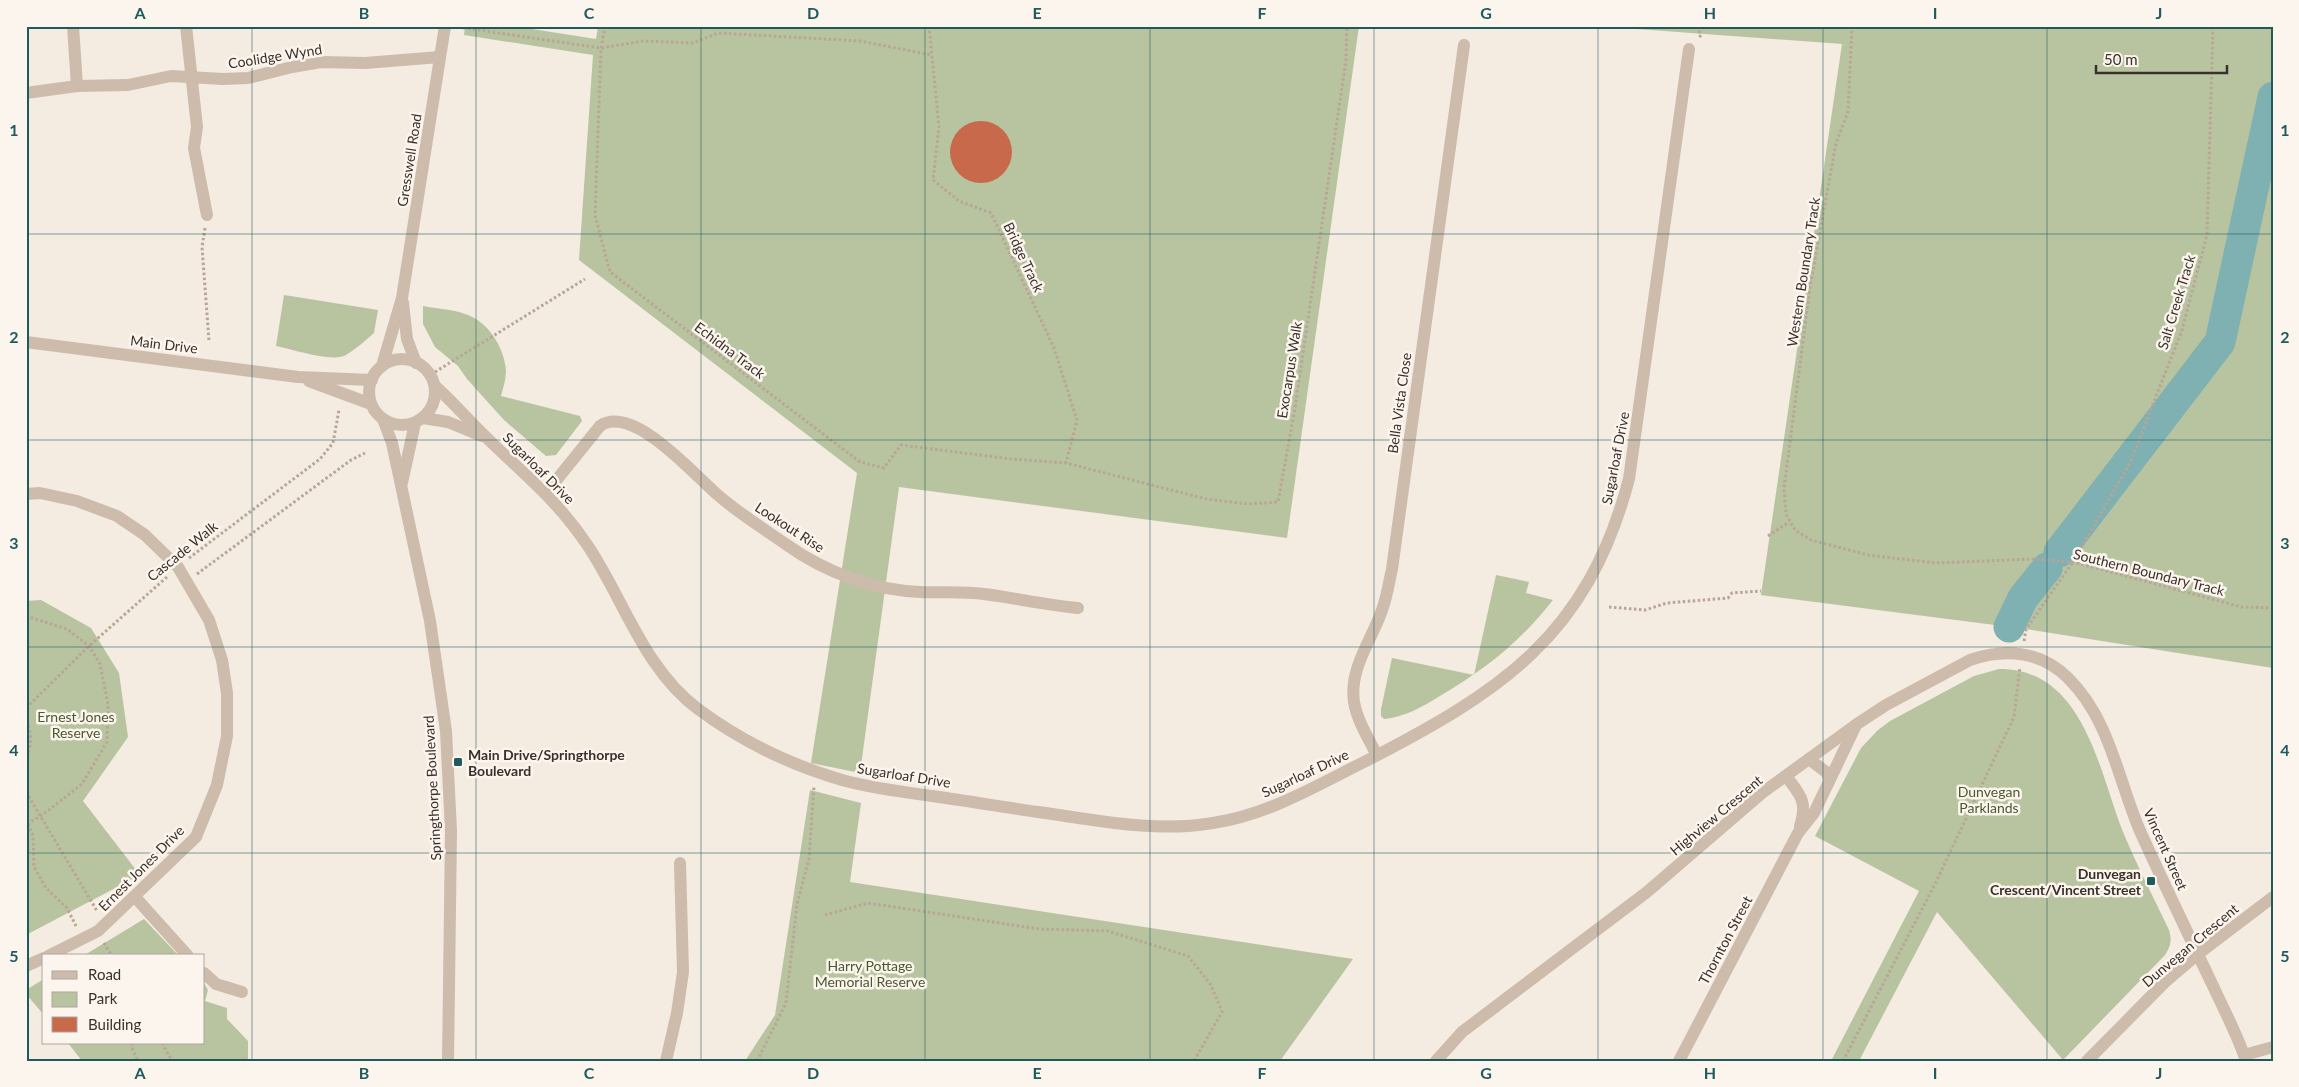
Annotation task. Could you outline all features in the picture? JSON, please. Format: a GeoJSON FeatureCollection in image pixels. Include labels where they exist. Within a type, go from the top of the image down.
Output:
{"type":"FeatureCollection","features":[{"type":"Feature","properties":{"kind":"street"},"geometry":{"type":"LineString","coordinates":[[73,26],[77,86]]}},
{"type":"Feature","properties":{"kind":"street"},"geometry":{"type":"LineString","coordinates":[[186,26],[197,128],[194,148],[207,215]]}},
{"type":"Feature","properties":{"kind":"street","name":"Gresswell Road"},"geometry":{"type":"LineString","coordinates":[[382,366],[402,298],[445,26]]}},
{"type":"Feature","properties":{"kind":"street","name":"Bella Vista Close"},"geometry":{"type":"LineString","coordinates":[[1377,755],[1358,716],[1354,701],[1354,684],[1361,658],[1382,609],[1392,569],[1464,45]]}},
{"type":"Feature","properties":{"kind":"street","name":"Sugarloaf Drive"},"geometry":{"type":"LineString","coordinates":[[433,381],[488,440],[546,493],[588,546],[642,642],[680,694],[697,708],[740,736],[784,759],[815,771],[842,780],[901,791],[1123,824],[1167,827],[1213,824],[1262,810],[1312,789],[1469,703],[1523,663],[1543,644],[1578,600],[1604,553],[1623,502],[1634,452],[1689,49]]}},
{"type":"Feature","properties":{"kind":"street","name":"Coolidge Wynd"},"geometry":{"type":"LineString","coordinates":[[26,93],[77,86],[116,86],[172,76],[235,80],[258,77],[306,64],[365,63],[440,58]]}},
{"type":"Feature","properties":{"kind":"street","name":"Gresswell Road"},"geometry":{"type":"LineString","coordinates":[[402,298],[407,339],[416,363]]}},
{"type":"Feature","properties":{"kind":"street","name":"Main Drive"},"geometry":{"type":"LineString","coordinates":[[26,342],[298,377],[372,380]]}},
{"type":"Feature","properties":{"kind":"street"},"geometry":{"type":"LineString","coordinates":[[398,360],[416,363],[433,381],[433,404],[419,420],[398,424],[383,419],[371,404],[370,388],[372,380],[382,366],[398,360]]}},
{"type":"Feature","properties":{"kind":"street","name":"Main Drive"},"geometry":{"type":"LineString","coordinates":[[298,377],[371,404]]}},
{"type":"Feature","properties":{"kind":"street","name":"Springthorpe Boulevard"},"geometry":{"type":"LineString","coordinates":[[383,419],[392,443],[430,621],[446,731],[451,850],[448,1061]]}},
{"type":"Feature","properties":{"kind":"street","name":"Sugarloaf Drive"},"geometry":{"type":"LineString","coordinates":[[419,420],[448,422],[488,440]]}},
{"type":"Feature","properties":{"kind":"street","name":"Springthorpe Boulevard"},"geometry":{"type":"LineString","coordinates":[[401,488],[419,420]]}},
{"type":"Feature","properties":{"kind":"street","name":"Lookout Rise"},"geometry":{"type":"LineString","coordinates":[[546,493],[600,426],[606,422],[617,420],[666,446],[720,498],[792,548],[830,570],[857,580],[900,590],[985,594],[1078,608]]}},
{"type":"Feature","properties":{"kind":"street","name":"Ernest Jones Drive"},"geometry":{"type":"LineString","coordinates":[[26,494],[40,493],[77,501],[117,516],[145,536],[178,567],[209,620],[222,660],[227,693],[227,736],[217,785],[196,837],[98,932],[52,954]]}},
{"type":"Feature","properties":{"kind":"street","name":"Highview Crescent"},"geometry":{"type":"LineString","coordinates":[[1436,1061],[1462,1032],[1647,892],[1730,820],[1857,724],[1886,705],[1970,660],[1997,653],[2022,654],[2044,661]]}},
{"type":"Feature","properties":{"kind":"street","name":"Vincent Street"},"geometry":{"type":"LineString","coordinates":[[2044,661],[2056,668],[2077,687],[2108,740],[2137,823],[2245,1058]]}},
{"type":"Feature","properties":{"kind":"street","name":"Thornton Street"},"geometry":{"type":"LineString","coordinates":[[1798,833],[1814,813],[1857,724]]}},
{"type":"Feature","properties":{"kind":"street"},"geometry":{"type":"LineString","coordinates":[[1809,759],[1826,772],[1830,779]]}},
{"type":"Feature","properties":{"kind":"street","name":"Thornton Street"},"geometry":{"type":"LineString","coordinates":[[1679,1061],[1798,833],[1804,816],[1803,800],[1786,776]]}},
{"type":"Feature","properties":{"kind":"street"},"geometry":{"type":"LineString","coordinates":[[666,1061],[677,1013],[683,972],[680,863]]}},
{"type":"Feature","properties":{"kind":"street"},"geometry":{"type":"LineString","coordinates":[[135,897],[186,954]]}},
{"type":"Feature","properties":{"kind":"street","name":"Dunvegan Crescent"},"geometry":{"type":"LineString","coordinates":[[2087,1061],[2165,982],[2198,954],[2273,897]]}},
{"type":"Feature","properties":{"kind":"street"},"geometry":{"type":"LineString","coordinates":[[26,966],[42,959]]}},
{"type":"Feature","properties":{"kind":"street"},"geometry":{"type":"LineString","coordinates":[[205,974],[216,984],[224,988],[242,992]]}},
{"type":"Feature","properties":{"kind":"street"},"geometry":{"type":"LineString","coordinates":[[2245,1058],[2273,1047]]}},
{"type":"Feature","properties":{"kind":"path"},"geometry":{"type":"LineString","coordinates":[[454,26],[601,48],[643,41],[693,43],[718,33],[860,41],[932,55]]}},
{"type":"Feature","properties":{"kind":"path","name":"Echidna Track"},"geometry":{"type":"LineString","coordinates":[[605,26],[601,48],[595,215],[610,272],[860,462],[884,468],[901,445],[1011,459],[1066,463]]}},
{"type":"Feature","properties":{"kind":"path","name":"Bridge Track"},"geometry":{"type":"LineString","coordinates":[[929,26],[939,127],[933,180],[959,201],[991,213],[1012,256],[1054,348],[1077,420],[1066,463]]}},
{"type":"Feature","properties":{"kind":"path","name":"Exocarpus Walk"},"geometry":{"type":"LineString","coordinates":[[1066,463],[1206,499],[1248,504],[1278,502],[1295,408],[1344,79],[1347,26]]}},
{"type":"Feature","properties":{"kind":"path"},"geometry":{"type":"LineString","coordinates":[[1832,26],[1845,27]]}},
{"type":"Feature","properties":{"kind":"path","name":"Western Boundary Track"},"geometry":{"type":"LineString","coordinates":[[1789,522],[1786,514],[1784,489],[1810,287],[1836,143],[1848,112],[1852,26]]}},
{"type":"Feature","properties":{"kind":"path","name":"Salt Creek Track"},"geometry":{"type":"LineString","coordinates":[[1843,1061],[1936,882],[2014,717],[2026,629],[2073,562],[2130,463],[2182,330],[2207,235],[2213,26]]}},
{"type":"Feature","properties":{"kind":"path"},"geometry":{"type":"LineString","coordinates":[[207,215],[202,248],[209,341]]}},
{"type":"Feature","properties":{"kind":"path"},"geometry":{"type":"LineString","coordinates":[[433,381],[585,279]]}},
{"type":"Feature","properties":{"kind":"path","name":"Cascade Walk"},"geometry":{"type":"LineString","coordinates":[[26,708],[89,646],[178,567],[320,459],[333,443],[338,410]]}},
{"type":"Feature","properties":{"kind":"path","name":"Cascade Walk"},"geometry":{"type":"LineString","coordinates":[[186,582],[351,460],[365,453]]}},
{"type":"Feature","properties":{"kind":"path"},"geometry":{"type":"LineString","coordinates":[[1768,536],[1789,522]]}},
{"type":"Feature","properties":{"kind":"path","name":"Southern Boundary Track"},"geometry":{"type":"LineString","coordinates":[[1789,522],[1795,530],[1811,540],[1868,555],[1936,563],[2033,559],[2073,562],[2242,607],[2273,608]]}},
{"type":"Feature","properties":{"kind":"path"},"geometry":{"type":"LineString","coordinates":[[1609,608],[1645,610],[1667,603],[1728,598],[1732,593],[1761,591]]}},
{"type":"Feature","properties":{"kind":"path"},"geometry":{"type":"LineString","coordinates":[[26,616],[67,629],[89,646],[100,664],[108,704],[107,742],[82,784],[41,816],[27,824],[32,836],[34,867],[46,888],[67,908],[83,940]]}},
{"type":"Feature","properties":{"kind":"path"},"geometry":{"type":"LineString","coordinates":[[26,721],[30,727],[31,748],[26,760]]}},
{"type":"Feature","properties":{"kind":"path"},"geometry":{"type":"LineString","coordinates":[[757,1061],[786,1003],[797,904],[809,859],[815,771]]}},
{"type":"Feature","properties":{"kind":"path"},"geometry":{"type":"LineString","coordinates":[[26,792],[97,912],[98,932],[111,954]]}},
{"type":"Feature","properties":{"kind":"path"},"geometry":{"type":"LineString","coordinates":[[825,915],[868,902],[1039,930],[1108,931],[1188,956],[1211,985],[1222,1012],[1194,1061]]}},
{"type":"Feature","properties":{"kind":"path"},"geometry":{"type":"LineString","coordinates":[[132,1044],[138,1061]]}},
{"type":"Feature","properties":{"kind":"path"},"geometry":{"type":"LineString","coordinates":[[163,1044],[172,1061]]}},
{"type":"Feature","properties":{"kind":"green space"},"geometry":{"type":"Polygon","coordinates":[[[465,26],[513,26],[596,39],[598,26],[1359,26],[1287,538],[899,487],[860,773],[811,763],[857,473],[579,260],[593,55],[464,35],[465,26]]]}},
{"type":"Feature","properties":{"kind":"green space"},"geometry":{"type":"Polygon","coordinates":[[[1596,26],[2273,26],[2273,668],[2026,629],[1761,595],[1842,44],[1596,26]]]}},
{"type":"Feature","properties":{"kind":"green space"},"geometry":{"type":"Polygon","coordinates":[[[284,295],[378,310],[374,333],[346,355],[340,357],[312,355],[276,346],[284,295]]]}},
{"type":"Feature","properties":{"kind":"green space"},"geometry":{"type":"Polygon","coordinates":[[[423,306],[465,314],[481,322],[488,329],[498,344],[505,361],[506,374],[501,396],[580,416],[582,421],[556,455],[546,456],[504,420],[467,379],[458,366],[435,347],[423,324],[423,306]]]}},
{"type":"Feature","properties":{"kind":"green space"},"geometry":{"type":"Polygon","coordinates":[[[1496,575],[1529,582],[1526,593],[1553,600],[1515,642],[1474,674],[1496,575]]]}},
{"type":"Feature","properties":{"kind":"green space","name":"Ernest Jones Reserve"},"geometry":{"type":"Polygon","coordinates":[[[41,600],[91,628],[119,673],[128,737],[83,801],[140,875],[26,935],[26,601],[41,600]]]}},
{"type":"Feature","properties":{"kind":"green space"},"geometry":{"type":"Polygon","coordinates":[[[1392,658],[1473,675],[1413,711],[1392,718],[1384,719],[1381,716],[1392,658]]]}},
{"type":"Feature","properties":{"kind":"green space","name":"Dunvegan Parklands"},"geometry":{"type":"Polygon","coordinates":[[[1999,669],[2027,673],[2049,685],[2068,702],[2082,724],[2094,749],[2126,840],[2169,930],[2171,940],[2169,949],[2063,1060],[1937,912],[1859,1061],[1831,1061],[1919,891],[1815,836],[1861,748],[1878,730],[1890,721],[1974,676],[1999,669]]]}},
{"type":"Feature","properties":{"kind":"green space","name":"Harry Pottage Memorial Reserve"},"geometry":{"type":"Polygon","coordinates":[[[810,790],[861,803],[850,882],[1353,959],[1280,1061],[745,1061],[775,1015],[810,790]]]}},
{"type":"Feature","properties":{"kind":"green space"},"geometry":{"type":"Polygon","coordinates":[[[144,919],[177,954],[86,954],[144,919]]]}},
{"type":"Feature","properties":{"kind":"green space"},"geometry":{"type":"Polygon","coordinates":[[[42,980],[42,1013],[26,994],[26,990],[42,980]]]}},
{"type":"Feature","properties":{"kind":"green space"},"geometry":{"type":"Polygon","coordinates":[[[205,985],[208,990],[205,1001],[205,985]]]}},
{"type":"Feature","properties":{"kind":"green space"},"geometry":{"type":"Polygon","coordinates":[[[205,1001],[227,1008],[227,1019],[248,1041],[248,1061],[82,1061],[69,1044],[205,1044],[205,1001]]]}},
{"type":"Feature","properties":{"kind":"building"},"geometry":{"type":"Polygon","coordinates":[[[981,121],[993,124],[1003,130],[1009,140],[1012,152],[1009,164],[1003,174],[993,180],[981,183],[969,180],[959,174],[953,164],[950,152],[953,140],[959,130],[969,124],[981,121]]]}},
{"type":"Feature","properties":{"kind":"waterway"},"geometry":{"type":"LineString","coordinates":[[2059,552],[2220,342],[2273,97]]}},
{"type":"Feature","properties":{"kind":"waterway"},"geometry":{"type":"LineString","coordinates":[[2009,627],[2023,598],[2047,568]]}},
{"type":"Feature","properties":{"kind":"place","name":"Main Drive/Springthorpe Boulevard"},"geometry":{"type":"Point","coordinates":[458,762]}},
{"type":"Feature","properties":{"kind":"place","name":"Dunvegan Crescent/Vincent Street"},"geometry":{"type":"Point","coordinates":[2151,881]}}]}
